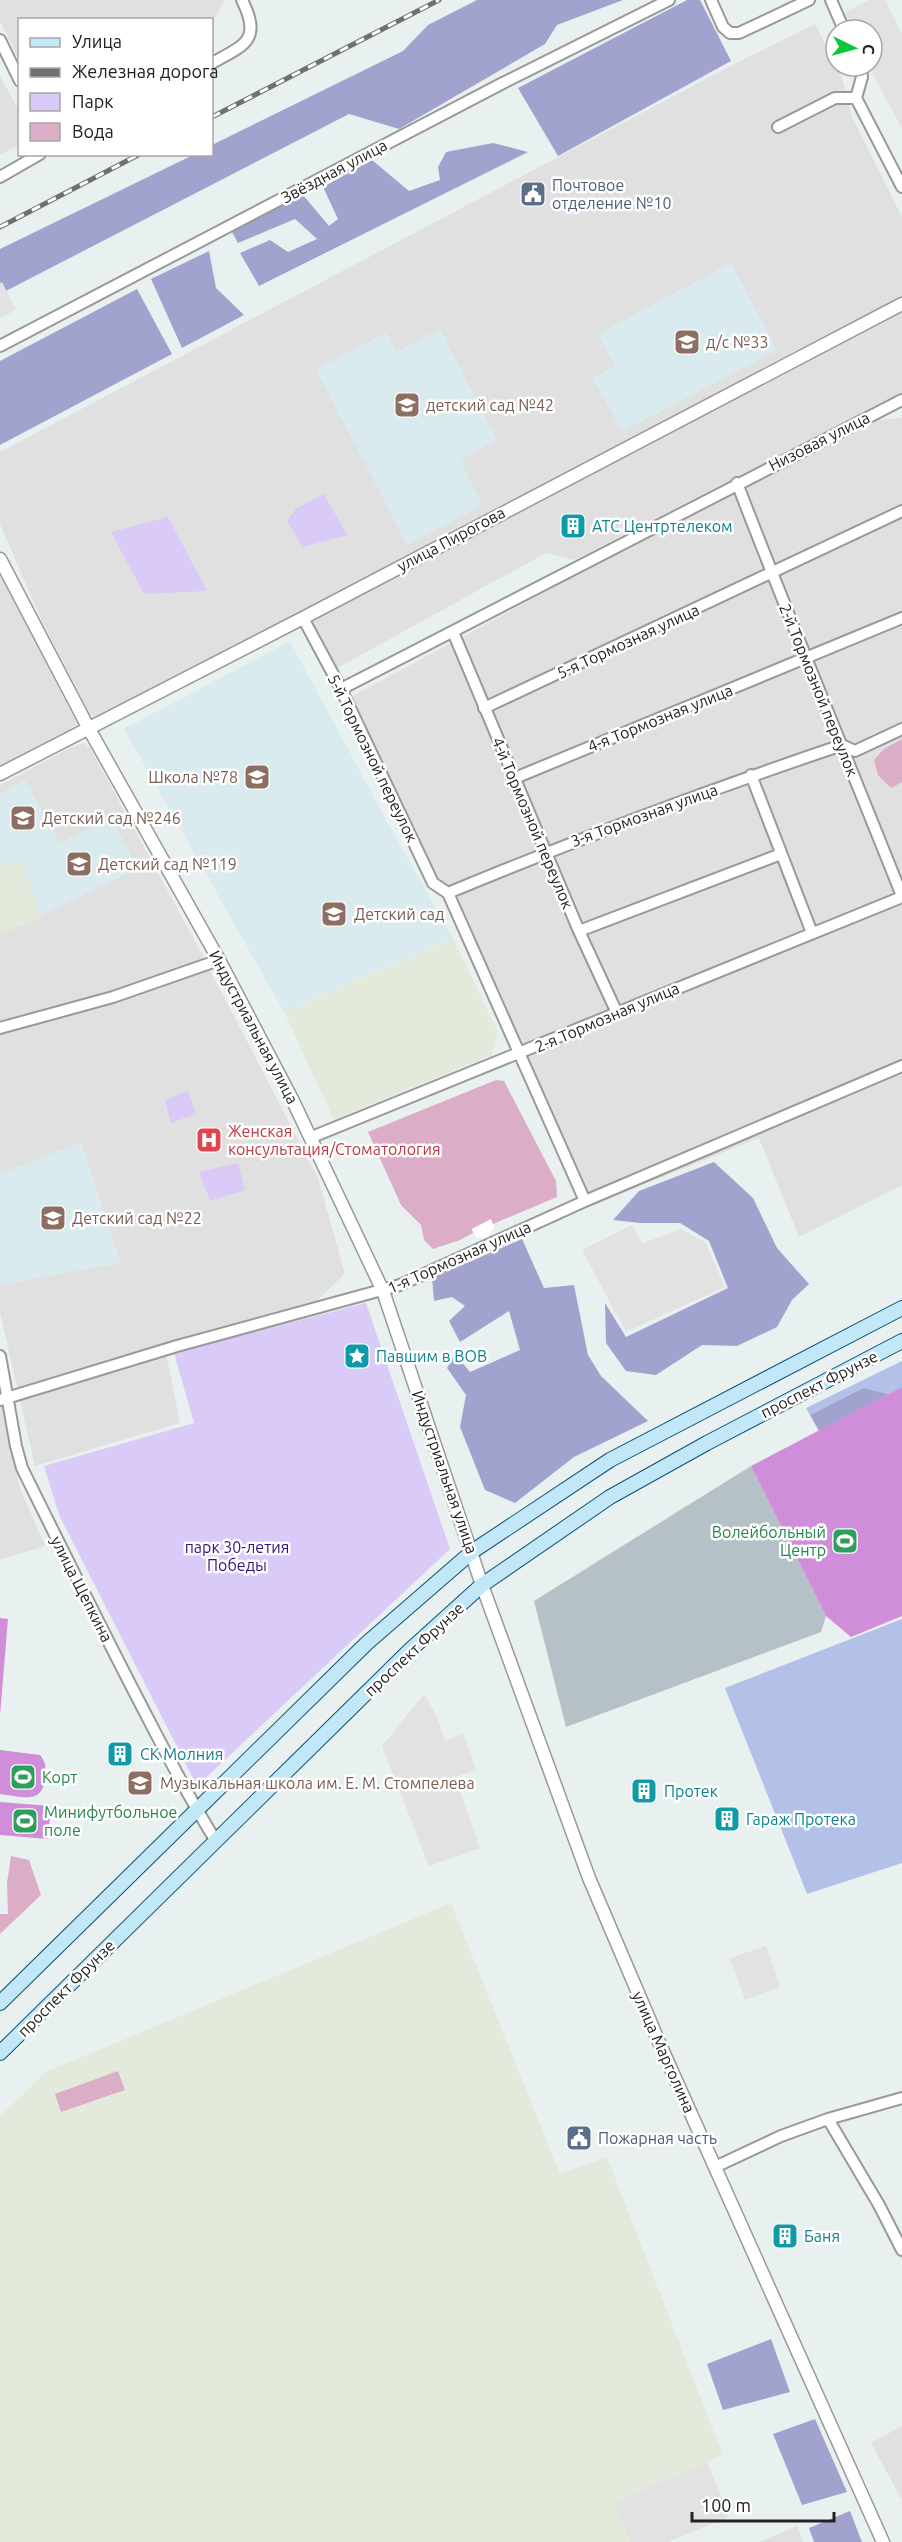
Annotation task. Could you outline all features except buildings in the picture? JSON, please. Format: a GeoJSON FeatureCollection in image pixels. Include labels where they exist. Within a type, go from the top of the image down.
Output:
{"type":"FeatureCollection","features":[{"type":"Feature","properties":{"kind":"main road","name":"проспект Фрунзе"},"geometry":{"type":"LineString","coordinates":[[0,2003],[367,1643],[473,1551],[610,1460],[902,1308]]}},
{"type":"Feature","properties":{"kind":"main road","name":"проспект Фрунзе"},"geometry":{"type":"LineString","coordinates":[[0,2053],[409,1651],[483,1585],[610,1497],[706,1443],[902,1341]]}},
{"type":"Feature","properties":{"kind":"street"},"geometry":{"type":"LineString","coordinates":[[213,62],[241,47],[250,35],[252,20],[242,0]]}},
{"type":"Feature","properties":{"kind":"street","name":"Звёздная улица"},"geometry":{"type":"LineString","coordinates":[[0,346],[501,84],[669,0]]}},
{"type":"Feature","properties":{"kind":"street"},"geometry":{"type":"LineString","coordinates":[[711,0],[723,27],[730,33],[739,33],[809,0]]}},
{"type":"Feature","properties":{"kind":"street"},"geometry":{"type":"LineString","coordinates":[[831,0],[839,18]]}},
{"type":"Feature","properties":{"kind":"street"},"geometry":{"type":"LineString","coordinates":[[0,40],[18,77]]}},
{"type":"Feature","properties":{"kind":"street"},"geometry":{"type":"LineString","coordinates":[[862,78],[856,98],[902,187]]}},
{"type":"Feature","properties":{"kind":"street"},"geometry":{"type":"LineString","coordinates":[[778,127],[835,98],[856,98]]}},
{"type":"Feature","properties":{"kind":"street"},"geometry":{"type":"LineString","coordinates":[[0,177],[37,156]]}},
{"type":"Feature","properties":{"kind":"street","name":"улица Пирогова"},"geometry":{"type":"LineString","coordinates":[[0,774],[902,304]]}},
{"type":"Feature","properties":{"kind":"street","name":"Низовая улица"},"geometry":{"type":"LineString","coordinates":[[737,483],[902,400]]}},
{"type":"Feature","properties":{"kind":"street"},"geometry":{"type":"LineString","coordinates":[[341,688],[737,483]]}},
{"type":"Feature","properties":{"kind":"street","name":"2-й Тормозной переулок"},"geometry":{"type":"LineString","coordinates":[[737,483],[902,897]]}},
{"type":"Feature","properties":{"kind":"street","name":"5-я Тормозная улица"},"geometry":{"type":"LineString","coordinates":[[484,708],[902,510]]}},
{"type":"Feature","properties":{"kind":"street","name":"Индустриальная улица"},"geometry":{"type":"LineString","coordinates":[[0,559],[89,729],[219,960],[312,1137],[383,1291],[483,1585]]}},
{"type":"Feature","properties":{"kind":"street","name":"5-й Тормозной переулок"},"geometry":{"type":"LineString","coordinates":[[303,618],[341,688],[433,883],[448,893],[585,1201]]}},
{"type":"Feature","properties":{"kind":"street","name":"4-я Тормозная улица"},"geometry":{"type":"LineString","coordinates":[[515,778],[902,618]]}},
{"type":"Feature","properties":{"kind":"street","name":"4-й Тормозной переулок"},"geometry":{"type":"LineString","coordinates":[[453,632],[579,931],[617,1013]]}},
{"type":"Feature","properties":{"kind":"street","name":"3-я Тормозная улица"},"geometry":{"type":"LineString","coordinates":[[448,893],[546,852],[751,775],[842,745],[855,751],[902,729]]}},
{"type":"Feature","properties":{"kind":"street"},"geometry":{"type":"LineString","coordinates":[[751,775],[813,933]]}},
{"type":"Feature","properties":{"kind":"street"},"geometry":{"type":"LineString","coordinates":[[579,931],[781,854]]}},
{"type":"Feature","properties":{"kind":"street","name":"2-я Тормозная улица"},"geometry":{"type":"LineString","coordinates":[[312,1137],[902,897]]}},
{"type":"Feature","properties":{"kind":"street"},"geometry":{"type":"LineString","coordinates":[[0,1028],[112,997],[219,960]]}},
{"type":"Feature","properties":{"kind":"street","name":"1-я Тормозная улица"},"geometry":{"type":"LineString","coordinates":[[4,1399],[177,1346],[383,1291],[585,1201],[902,1066]]}},
{"type":"Feature","properties":{"kind":"street","name":"улица Щепкина"},"geometry":{"type":"LineString","coordinates":[[0,1356],[4,1399],[22,1468],[85,1597],[196,1810],[216,1841]]}},
{"type":"Feature","properties":{"kind":"street","name":"улица Марголина"},"geometry":{"type":"LineString","coordinates":[[483,1585],[589,1878],[883,2542]]}},
{"type":"Feature","properties":{"kind":"street"},"geometry":{"type":"LineString","coordinates":[[715,2167],[781,2136],[828,2119],[902,2098]]}},
{"type":"Feature","properties":{"kind":"street"},"geometry":{"type":"LineString","coordinates":[[828,2119],[879,2205],[902,2250]]}},
{"type":"Feature","properties":{"kind":"shaded area"},"geometry":{"type":"Polygon","coordinates":[[[0,0],[225,0],[213,21],[213,18],[18,18],[18,57],[0,21],[0,0]]]}},
{"type":"Feature","properties":{"kind":"shaded area"},"geometry":{"type":"Polygon","coordinates":[[[477,0],[623,0],[557,25],[545,44],[399,129],[349,114],[0,294],[0,249],[191,156],[213,156],[213,145],[403,51],[428,25],[477,0]]]}},
{"type":"Feature","properties":{"kind":"shaded area"},"geometry":{"type":"Polygon","coordinates":[[[687,0],[700,0],[731,61],[558,156],[518,88],[687,0]]]}},
{"type":"Feature","properties":{"kind":"shaded area"},"geometry":{"type":"Polygon","coordinates":[[[869,0],[885,0],[902,34],[902,129],[875,78],[884,78],[884,18],[845,18],[843,14],[869,0]]]}},
{"type":"Feature","properties":{"kind":"shaded area"},"geometry":{"type":"Polygon","coordinates":[[[815,24],[824,42],[824,78],[842,78],[852,117],[902,217],[902,393],[574,560],[546,553],[332,671],[303,619],[103,715],[90,714],[41,619],[0,524],[0,452],[742,60],[815,24]]]}},
{"type":"Feature","properties":{"kind":"shaded area"},"geometry":{"type":"Polygon","coordinates":[[[0,76],[18,109],[18,146],[0,155],[0,76]]]}},
{"type":"Feature","properties":{"kind":"shaded area"},"geometry":{"type":"Polygon","coordinates":[[[493,143],[528,152],[259,286],[240,253],[270,240],[288,252],[317,239],[295,219],[238,243],[232,232],[303,195],[329,226],[338,219],[323,187],[372,160],[409,191],[440,180],[438,167],[446,152],[493,143]]]}},
{"type":"Feature","properties":{"kind":"shaded area"},"geometry":{"type":"Polygon","coordinates":[[[209,251],[216,288],[244,315],[182,348],[151,279],[209,251]]]}},
{"type":"Feature","properties":{"kind":"shaded area","name":"д/с №33"},"geometry":{"type":"Polygon","coordinates":[[[731,263],[777,350],[622,432],[593,378],[615,366],[598,334],[731,263]]]}},
{"type":"Feature","properties":{"kind":"shaded area"},"geometry":{"type":"Polygon","coordinates":[[[2,282],[16,310],[0,318],[0,283],[2,282]]]}},
{"type":"Feature","properties":{"kind":"shaded area"},"geometry":{"type":"Polygon","coordinates":[[[137,289],[172,354],[0,445],[0,361],[137,289]]]}},
{"type":"Feature","properties":{"kind":"shaded area","name":"детский сад №42"},"geometry":{"type":"Polygon","coordinates":[[[440,329],[497,440],[460,460],[483,505],[407,545],[316,369],[386,333],[396,352],[440,329]]]}},
{"type":"Feature","properties":{"kind":"shaded area"},"geometry":{"type":"Polygon","coordinates":[[[902,418],[902,1185],[799,1237],[759,1138],[593,1205],[456,894],[434,883],[347,699],[743,485],[835,442],[874,420],[902,418]]]}},
{"type":"Feature","properties":{"kind":"shaded area"},"geometry":{"type":"Polygon","coordinates":[[[0,574],[77,724],[75,729],[0,767],[0,574]]]}},
{"type":"Feature","properties":{"kind":"shaded area","name":"Школа №78"},"geometry":{"type":"Polygon","coordinates":[[[290,641],[453,938],[284,1012],[124,729],[290,641]]]}},
{"type":"Feature","properties":{"kind":"shaded area"},"geometry":{"type":"Polygon","coordinates":[[[84,743],[90,748],[195,941],[318,1178],[345,1274],[313,1304],[192,1339],[164,1343],[180,1423],[35,1466],[0,1312],[0,1285],[120,1262],[81,1143],[0,1174],[0,785],[84,743]]]}},
{"type":"Feature","properties":{"kind":"shaded area","name":"Детский сад №119"},"geometry":{"type":"Polygon","coordinates":[[[25,780],[60,843],[111,817],[138,869],[41,915],[22,860],[0,865],[0,793],[25,780]]]}},
{"type":"Feature","properties":{"kind":"shaded area"},"geometry":{"type":"Polygon","coordinates":[[[22,860],[41,918],[0,934],[0,865],[22,860]]]}},
{"type":"Feature","properties":{"kind":"shaded area"},"geometry":{"type":"Polygon","coordinates":[[[453,938],[498,1032],[492,1055],[334,1120],[284,1012],[453,938]]]}},
{"type":"Feature","properties":{"kind":"shaded area","name":"Детский сад №22"},"geometry":{"type":"Polygon","coordinates":[[[81,1142],[120,1263],[0,1285],[0,1174],[81,1142]]]}},
{"type":"Feature","properties":{"kind":"shaded area"},"geometry":{"type":"Polygon","coordinates":[[[714,1162],[753,1198],[777,1248],[809,1284],[792,1300],[777,1327],[737,1346],[702,1345],[656,1375],[626,1371],[606,1343],[605,1303],[626,1337],[728,1288],[709,1241],[680,1223],[613,1220],[639,1191],[714,1162]]]}},
{"type":"Feature","properties":{"kind":"shaded area"},"geometry":{"type":"Polygon","coordinates":[[[632,1225],[643,1243],[681,1229],[705,1242],[725,1287],[626,1332],[582,1250],[632,1225]]]}},
{"type":"Feature","properties":{"kind":"shaded area"},"geometry":{"type":"Polygon","coordinates":[[[522,1239],[544,1288],[574,1285],[588,1355],[601,1376],[648,1421],[574,1457],[515,1503],[485,1490],[460,1427],[466,1395],[447,1368],[455,1354],[470,1372],[520,1350],[509,1311],[460,1342],[449,1321],[465,1306],[452,1297],[434,1301],[432,1278],[522,1239]]]}},
{"type":"Feature","properties":{"kind":"shaded area"},"geometry":{"type":"Polygon","coordinates":[[[902,1361],[902,1387],[889,1394],[863,1388],[810,1415],[806,1408],[902,1361]]]}},
{"type":"Feature","properties":{"kind":"shaded area","name":"Волейбольный Центр"},"geometry":{"type":"Polygon","coordinates":[[[902,1387],[902,1616],[851,1637],[826,1616],[751,1466],[902,1387]]]}},
{"type":"Feature","properties":{"kind":"shaded area"},"geometry":{"type":"Polygon","coordinates":[[[863,1388],[889,1394],[819,1431],[810,1415],[863,1388]]]}},
{"type":"Feature","properties":{"kind":"shaded area"},"geometry":{"type":"Polygon","coordinates":[[[0,1397],[20,1488],[45,1546],[0,1560],[0,1397]]]}},
{"type":"Feature","properties":{"kind":"shaded area"},"geometry":{"type":"Polygon","coordinates":[[[751,1466],[826,1616],[821,1632],[566,1727],[534,1601],[751,1466]]]}},
{"type":"Feature","properties":{"kind":"shaded area"},"geometry":{"type":"Polygon","coordinates":[[[0,1618],[8,1619],[0,1715],[0,1618]]]}},
{"type":"Feature","properties":{"kind":"shaded area"},"geometry":{"type":"Polygon","coordinates":[[[902,1619],[902,1863],[807,1894],[725,1688],[902,1619]]]}},
{"type":"Feature","properties":{"kind":"shaded area"},"geometry":{"type":"Polygon","coordinates":[[[424,1694],[435,1713],[445,1740],[463,1734],[476,1770],[455,1777],[480,1848],[429,1866],[382,1746],[424,1694]]]}},
{"type":"Feature","properties":{"kind":"shaded area","name":"Корт"},"geometry":{"type":"Polygon","coordinates":[[[0,1750],[40,1755],[45,1771],[40,1792],[30,1797],[0,1794],[0,1750]]]}},
{"type":"Feature","properties":{"kind":"shaded area","name":"Минифутбольное поле"},"geometry":{"type":"Polygon","coordinates":[[[0,1802],[51,1806],[48,1839],[0,1835],[0,1802]]]}},
{"type":"Feature","properties":{"kind":"shaded area"},"geometry":{"type":"Polygon","coordinates":[[[451,1903],[560,2174],[607,2157],[723,2455],[614,2503],[630,2542],[0,2542],[0,2116],[46,2072],[451,1903]]]}},
{"type":"Feature","properties":{"kind":"shaded area"},"geometry":{"type":"Polygon","coordinates":[[[766,1946],[780,1987],[745,2000],[730,1958],[766,1946]]]}},
{"type":"Feature","properties":{"kind":"shaded area"},"geometry":{"type":"Polygon","coordinates":[[[771,2339],[790,2392],[723,2410],[707,2364],[771,2339]]]}},
{"type":"Feature","properties":{"kind":"shaded area"},"geometry":{"type":"Polygon","coordinates":[[[815,2419],[847,2492],[802,2505],[773,2434],[815,2419]]]}},
{"type":"Feature","properties":{"kind":"shaded area"},"geometry":{"type":"Polygon","coordinates":[[[902,2426],[902,2500],[871,2443],[902,2426]]]}},
{"type":"Feature","properties":{"kind":"shaded area"},"geometry":{"type":"Polygon","coordinates":[[[707,2462],[729,2517],[668,2542],[630,2542],[614,2503],[707,2462]]]}},
{"type":"Feature","properties":{"kind":"shaded area"},"geometry":{"type":"Polygon","coordinates":[[[850,2511],[862,2542],[814,2542],[809,2528],[850,2511]]]}},
{"type":"Feature","properties":{"kind":"shaded area"},"geometry":{"type":"Polygon","coordinates":[[[797,2526],[803,2542],[759,2542],[797,2526]]]}},
{"type":"Feature","properties":{"kind":"green space"},"geometry":{"type":"Polygon","coordinates":[[[324,494],[347,535],[303,547],[287,521],[296,509],[324,494]]]}},
{"type":"Feature","properties":{"kind":"green space"},"geometry":{"type":"Polygon","coordinates":[[[168,517],[207,591],[144,594],[111,532],[168,517]]]}},
{"type":"Feature","properties":{"kind":"green space"},"geometry":{"type":"Polygon","coordinates":[[[188,1091],[196,1114],[171,1123],[165,1100],[188,1091]]]}},
{"type":"Feature","properties":{"kind":"green space"},"geometry":{"type":"Polygon","coordinates":[[[238,1163],[245,1190],[210,1201],[199,1172],[238,1163]]]}},
{"type":"Feature","properties":{"kind":"green space","name":"парк 30-летия Победы"},"geometry":{"type":"Polygon","coordinates":[[[366,1303],[450,1549],[197,1786],[59,1515],[44,1466],[194,1423],[174,1353],[366,1303]]]}},
{"type":"Feature","properties":{"kind":"water"},"geometry":{"type":"Polygon","coordinates":[[[902,739],[902,782],[891,788],[878,775],[874,760],[884,749],[902,739]]]}},
{"type":"Feature","properties":{"kind":"water"},"geometry":{"type":"Polygon","coordinates":[[[496,1080],[504,1081],[556,1181],[557,1197],[493,1224],[491,1220],[472,1229],[473,1233],[460,1240],[433,1249],[424,1240],[421,1225],[401,1205],[368,1132],[496,1080]]]}},
{"type":"Feature","properties":{"kind":"water"},"geometry":{"type":"Polygon","coordinates":[[[11,1856],[29,1860],[41,1895],[0,1934],[0,1914],[8,1914],[7,1883],[11,1856]]]}},
{"type":"Feature","properties":{"kind":"water"},"geometry":{"type":"Polygon","coordinates":[[[118,2071],[125,2090],[61,2112],[55,2094],[118,2071]]]}},
{"type":"Feature","properties":{"kind":"pier"},"geometry":{"type":"Polygon","coordinates":[[[491,1219],[494,1228],[487,1237],[476,1238],[472,1229],[491,1219]]]}},
{"type":"Feature","properties":{"kind":"railway"},"geometry":{"type":"LineString","coordinates":[[213,116],[439,0]]}},
{"type":"Feature","properties":{"kind":"railway"},"geometry":{"type":"LineString","coordinates":[[0,227],[136,156]]}},
{"type":"Feature","properties":{"kind":"place","name":"Почтовое отделение №10"},"geometry":{"type":"Point","coordinates":[533,194]}},
{"type":"Feature","properties":{"kind":"place","name":"д/с №33"},"geometry":{"type":"Point","coordinates":[687,342]}},
{"type":"Feature","properties":{"kind":"place","name":"детский сад №42"},"geometry":{"type":"Point","coordinates":[407,405]}},
{"type":"Feature","properties":{"kind":"place","name":"АТС Центртелеком"},"geometry":{"type":"Point","coordinates":[573,526]}},
{"type":"Feature","properties":{"kind":"place","name":"Школа №78"},"geometry":{"type":"Point","coordinates":[257,777]}},
{"type":"Feature","properties":{"kind":"place","name":"Детский сад №246"},"geometry":{"type":"Point","coordinates":[23,818]}},
{"type":"Feature","properties":{"kind":"place","name":"Детский сад №119"},"geometry":{"type":"Point","coordinates":[79,864]}},
{"type":"Feature","properties":{"kind":"place","name":"Детский сад"},"geometry":{"type":"Point","coordinates":[334,914]}},
{"type":"Feature","properties":{"kind":"place","name":"Женская консультация/Стоматология"},"geometry":{"type":"Point","coordinates":[209,1140]}},
{"type":"Feature","properties":{"kind":"place","name":"Детский сад №22"},"geometry":{"type":"Point","coordinates":[53,1218]}},
{"type":"Feature","properties":{"kind":"place","name":"Павшим в ВОВ"},"geometry":{"type":"Point","coordinates":[357,1356]}},
{"type":"Feature","properties":{"kind":"place","name":"Волейбольный Центр"},"geometry":{"type":"Point","coordinates":[845,1541]}},
{"type":"Feature","properties":{"kind":"place","name":"СК Молния"},"geometry":{"type":"Point","coordinates":[120,1754]}},
{"type":"Feature","properties":{"kind":"place","name":"Корт"},"geometry":{"type":"Point","coordinates":[23,1777]}},
{"type":"Feature","properties":{"kind":"place","name":"Музыкальная школа им. Е. М. Стомпелева"},"geometry":{"type":"Point","coordinates":[140,1783]}},
{"type":"Feature","properties":{"kind":"place","name":"Протек"},"geometry":{"type":"Point","coordinates":[644,1791]}},
{"type":"Feature","properties":{"kind":"place","name":"Гараж Протека"},"geometry":{"type":"Point","coordinates":[727,1819]}},
{"type":"Feature","properties":{"kind":"place","name":"Минифутбольное поле"},"geometry":{"type":"Point","coordinates":[25,1821]}},
{"type":"Feature","properties":{"kind":"place","name":"Пожарная часть"},"geometry":{"type":"Point","coordinates":[579,2138]}},
{"type":"Feature","properties":{"kind":"place","name":"Баня"},"geometry":{"type":"Point","coordinates":[785,2236]}}]}
